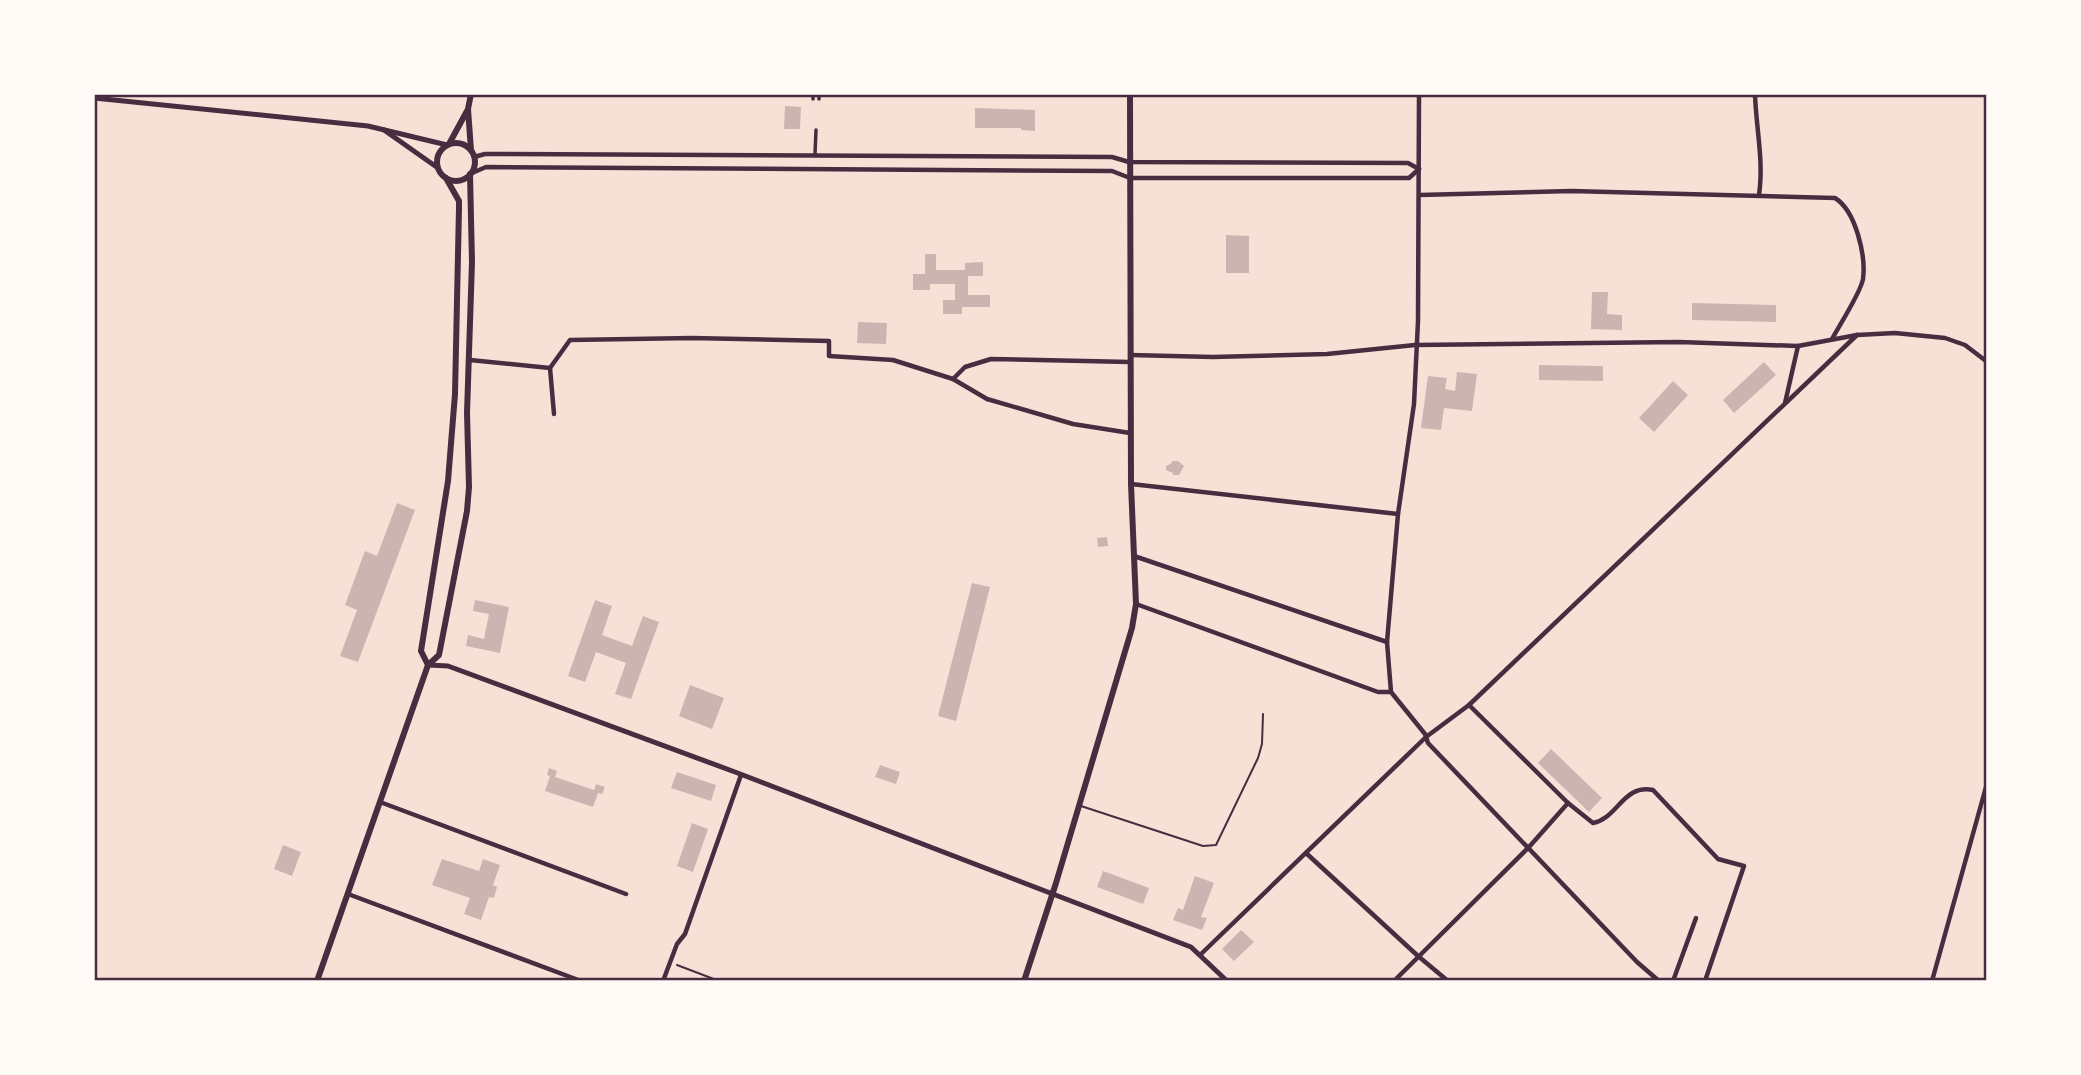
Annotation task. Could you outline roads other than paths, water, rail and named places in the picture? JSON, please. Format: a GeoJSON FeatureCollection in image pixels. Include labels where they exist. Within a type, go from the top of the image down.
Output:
{"type":"FeatureCollection","features":[{"type":"Feature","properties":{"kind":"main road"},"geometry":{"type":"LineString","coordinates":[[428,665],[421,651],[444,519],[455,394],[459,208],[459,201],[438,168],[438,154],[448,145],[468,109],[471,94]]}},
{"type":"Feature","properties":{"kind":"main road"},"geometry":{"type":"LineString","coordinates":[[1024,981],[1080,805],[1132,628],[1136,604],[1130,484],[1130,94]]}},
{"type":"Feature","properties":{"kind":"main road"},"geometry":{"type":"LineString","coordinates":[[317,981],[428,665],[439,655],[467,511],[473,153],[468,109]]}},
{"type":"Feature","properties":{"kind":"main road"},"geometry":{"type":"LineString","coordinates":[[448,145],[459,143],[473,153]]}},
{"type":"Feature","properties":{"kind":"main road"},"geometry":{"type":"LineString","coordinates":[[446,178],[463,180],[471,174]]}},
{"type":"Feature","properties":{"kind":"street"},"geometry":{"type":"LineString","coordinates":[[1419,94],[1418,321],[1414,404],[1398,514],[1387,642],[1391,692],[1428,743],[1637,962],[1659,981]]}},
{"type":"Feature","properties":{"kind":"street"},"geometry":{"type":"LineString","coordinates":[[1755,94],[1756,128],[1762,158],[1759,195]]}},
{"type":"Feature","properties":{"kind":"street"},"geometry":{"type":"LineString","coordinates":[[94,98],[381,128],[448,145]]}},
{"type":"Feature","properties":{"kind":"street"},"geometry":{"type":"LineString","coordinates":[[381,128],[438,168]]}},
{"type":"Feature","properties":{"kind":"street"},"geometry":{"type":"LineString","coordinates":[[815,154],[816,130]]}},
{"type":"Feature","properties":{"kind":"street"},"geometry":{"type":"LineString","coordinates":[[473,153],[1112,157],[1129,162],[1408,163],[1419,169]]}},
{"type":"Feature","properties":{"kind":"street"},"geometry":{"type":"LineString","coordinates":[[471,174],[486,167],[1112,171],[1130,178],[1409,178],[1419,169]]}},
{"type":"Feature","properties":{"kind":"street"},"geometry":{"type":"LineString","coordinates":[[1419,195],[1571,191],[1835,198],[1843,203],[1852,217],[1860,243],[1863,281],[1831,340]]}},
{"type":"Feature","properties":{"kind":"street"},"geometry":{"type":"LineString","coordinates":[[953,379],[965,367],[991,359],[1327,354],[1415,345],[1679,342],[1798,346],[1857,335],[1895,333],[1945,338],[1965,345],[1986,361]]}},
{"type":"Feature","properties":{"kind":"street"},"geometry":{"type":"LineString","coordinates":[[1200,955],[1426,737],[1469,705],[1857,335]]}},
{"type":"Feature","properties":{"kind":"street"},"geometry":{"type":"LineString","coordinates":[[554,414],[551,368],[570,340],[692,338],[829,341],[829,356],[893,359],[953,379],[987,399],[1073,424],[1130,433]]}},
{"type":"Feature","properties":{"kind":"street"},"geometry":{"type":"LineString","coordinates":[[1784,405],[1798,346]]}},
{"type":"Feature","properties":{"kind":"street"},"geometry":{"type":"LineString","coordinates":[[470,360],[551,368]]}},
{"type":"Feature","properties":{"kind":"street"},"geometry":{"type":"LineString","coordinates":[[1130,484],[1398,514]]}},
{"type":"Feature","properties":{"kind":"street"},"geometry":{"type":"LineString","coordinates":[[1134,556],[1387,642]]}},
{"type":"Feature","properties":{"kind":"street"},"geometry":{"type":"LineString","coordinates":[[1136,604],[1378,692],[1391,692]]}},
{"type":"Feature","properties":{"kind":"street"},"geometry":{"type":"LineString","coordinates":[[428,665],[448,666],[1191,947],[1227,981]]}},
{"type":"Feature","properties":{"kind":"street"},"geometry":{"type":"LineString","coordinates":[[1469,705],[1568,803],[1593,823],[1601,822],[1632,791],[1643,788],[1653,790],[1718,859],[1744,866],[1705,981]]}},
{"type":"Feature","properties":{"kind":"street"},"geometry":{"type":"LineString","coordinates":[[663,981],[677,944],[685,934],[741,775]]}},
{"type":"Feature","properties":{"kind":"street"},"geometry":{"type":"LineString","coordinates":[[1932,981],[1986,787]]}},
{"type":"Feature","properties":{"kind":"street"},"geometry":{"type":"LineString","coordinates":[[380,802],[626,894]]}},
{"type":"Feature","properties":{"kind":"street"},"geometry":{"type":"LineString","coordinates":[[1394,981],[1529,847],[1568,803]]}},
{"type":"Feature","properties":{"kind":"street"},"geometry":{"type":"LineString","coordinates":[[1306,853],[1418,957],[1448,981]]}},
{"type":"Feature","properties":{"kind":"street"},"geometry":{"type":"LineString","coordinates":[[348,894],[581,981]]}},
{"type":"Feature","properties":{"kind":"street"},"geometry":{"type":"LineString","coordinates":[[1673,981],[1696,918]]}},
{"type":"Feature","properties":{"kind":"lane"},"geometry":{"type":"LineString","coordinates":[[1080,805],[1203,846],[1216,845],[1258,758],[1262,744],[1263,714]]}}]}
